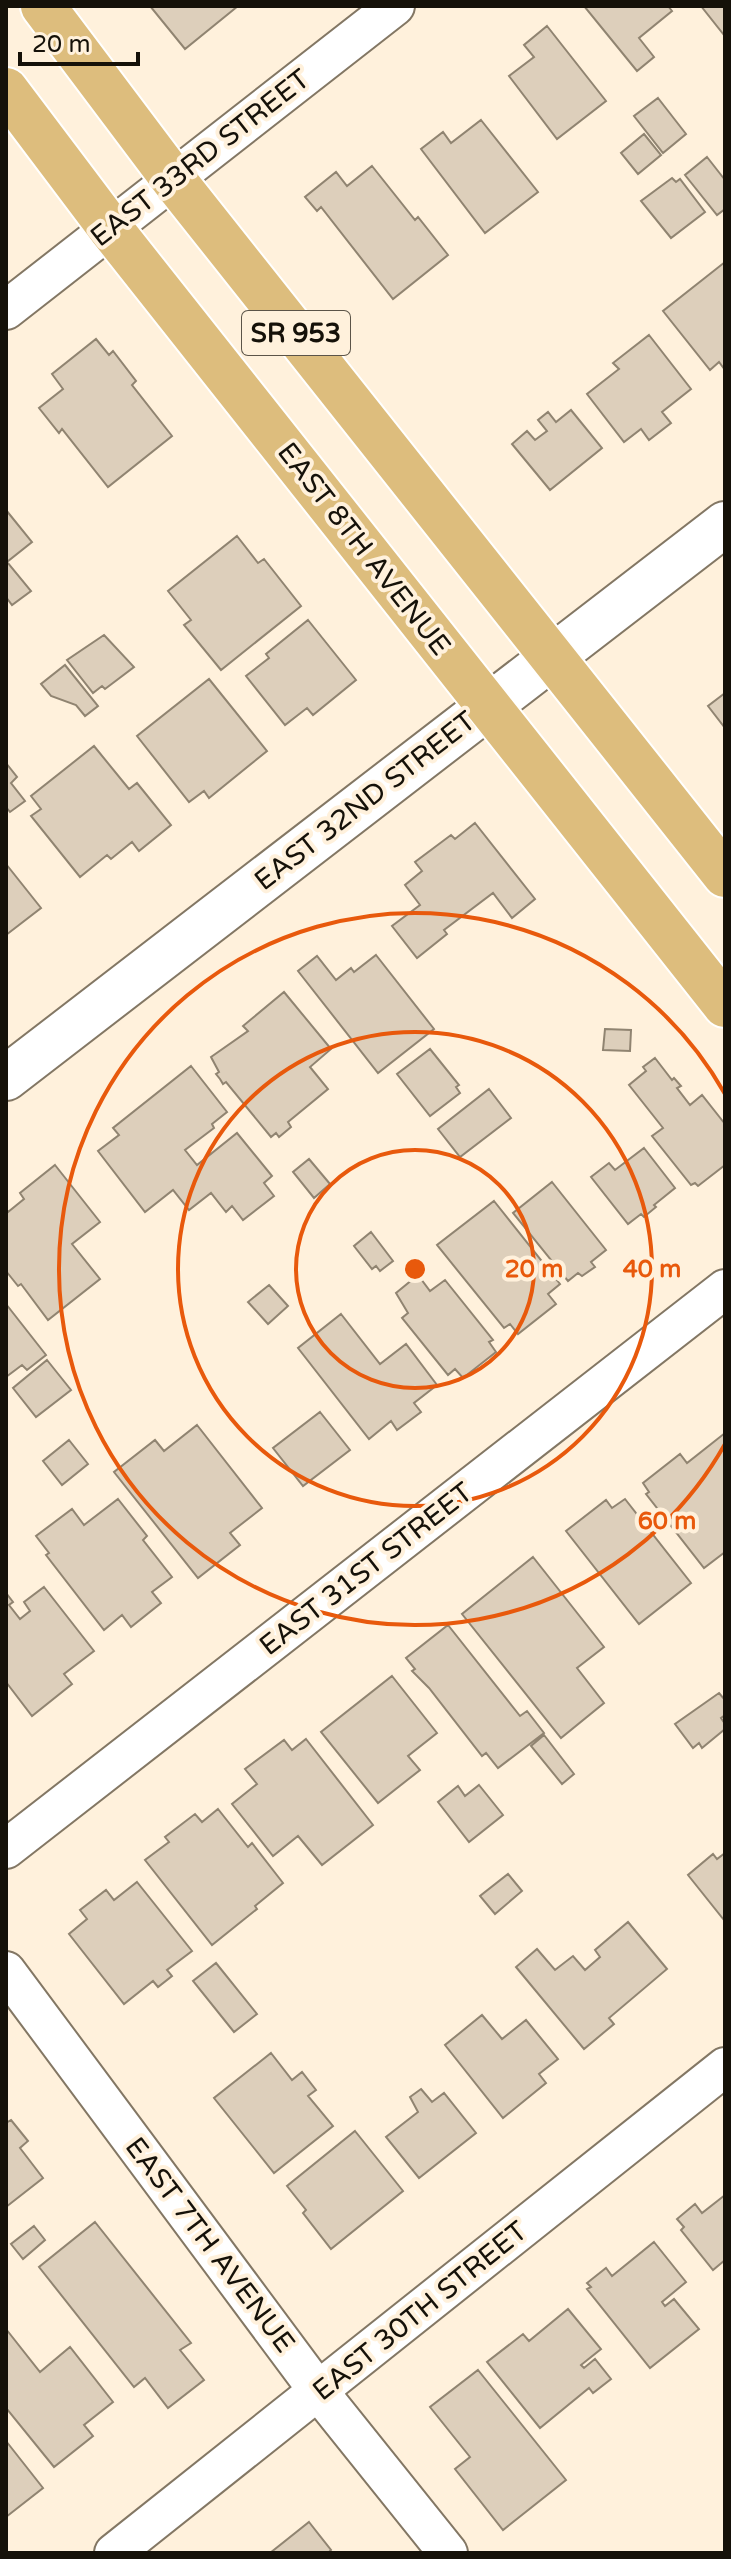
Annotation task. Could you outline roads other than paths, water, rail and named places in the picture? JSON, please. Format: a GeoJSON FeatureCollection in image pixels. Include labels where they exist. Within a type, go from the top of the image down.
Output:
{"type":"FeatureCollection","features":[{"type":"Feature","properties":{"kind":"main road","name":"SR 953"},"geometry":{"type":"LineString","coordinates":[[43,6],[173,179],[725,875]]}},
{"type":"Feature","properties":{"kind":"main road","name":"EAST 8TH AVENUE"},"geometry":{"type":"LineString","coordinates":[[6,90],[110,228],[725,1005]]}},
{"type":"Feature","properties":{"kind":"street","name":"EAST 33RD STREET"},"geometry":{"type":"LineString","coordinates":[[6,310],[395,6]]}},
{"type":"Feature","properties":{"kind":"street","name":"EAST 32ND STREET"},"geometry":{"type":"LineString","coordinates":[[6,1078],[725,524]]}},
{"type":"Feature","properties":{"kind":"street","name":"EAST 31ST STREET"},"geometry":{"type":"LineString","coordinates":[[6,1849],[725,1289]]}},
{"type":"Feature","properties":{"kind":"street","name":"EAST 7TH AVENUE"},"geometry":{"type":"LineString","coordinates":[[6,1971],[319,2392],[448,2553]]}},
{"type":"Feature","properties":{"kind":"street","name":"EAST 30TH STREET"},"geometry":{"type":"LineString","coordinates":[[114,2553],[725,2067]]}}]}
